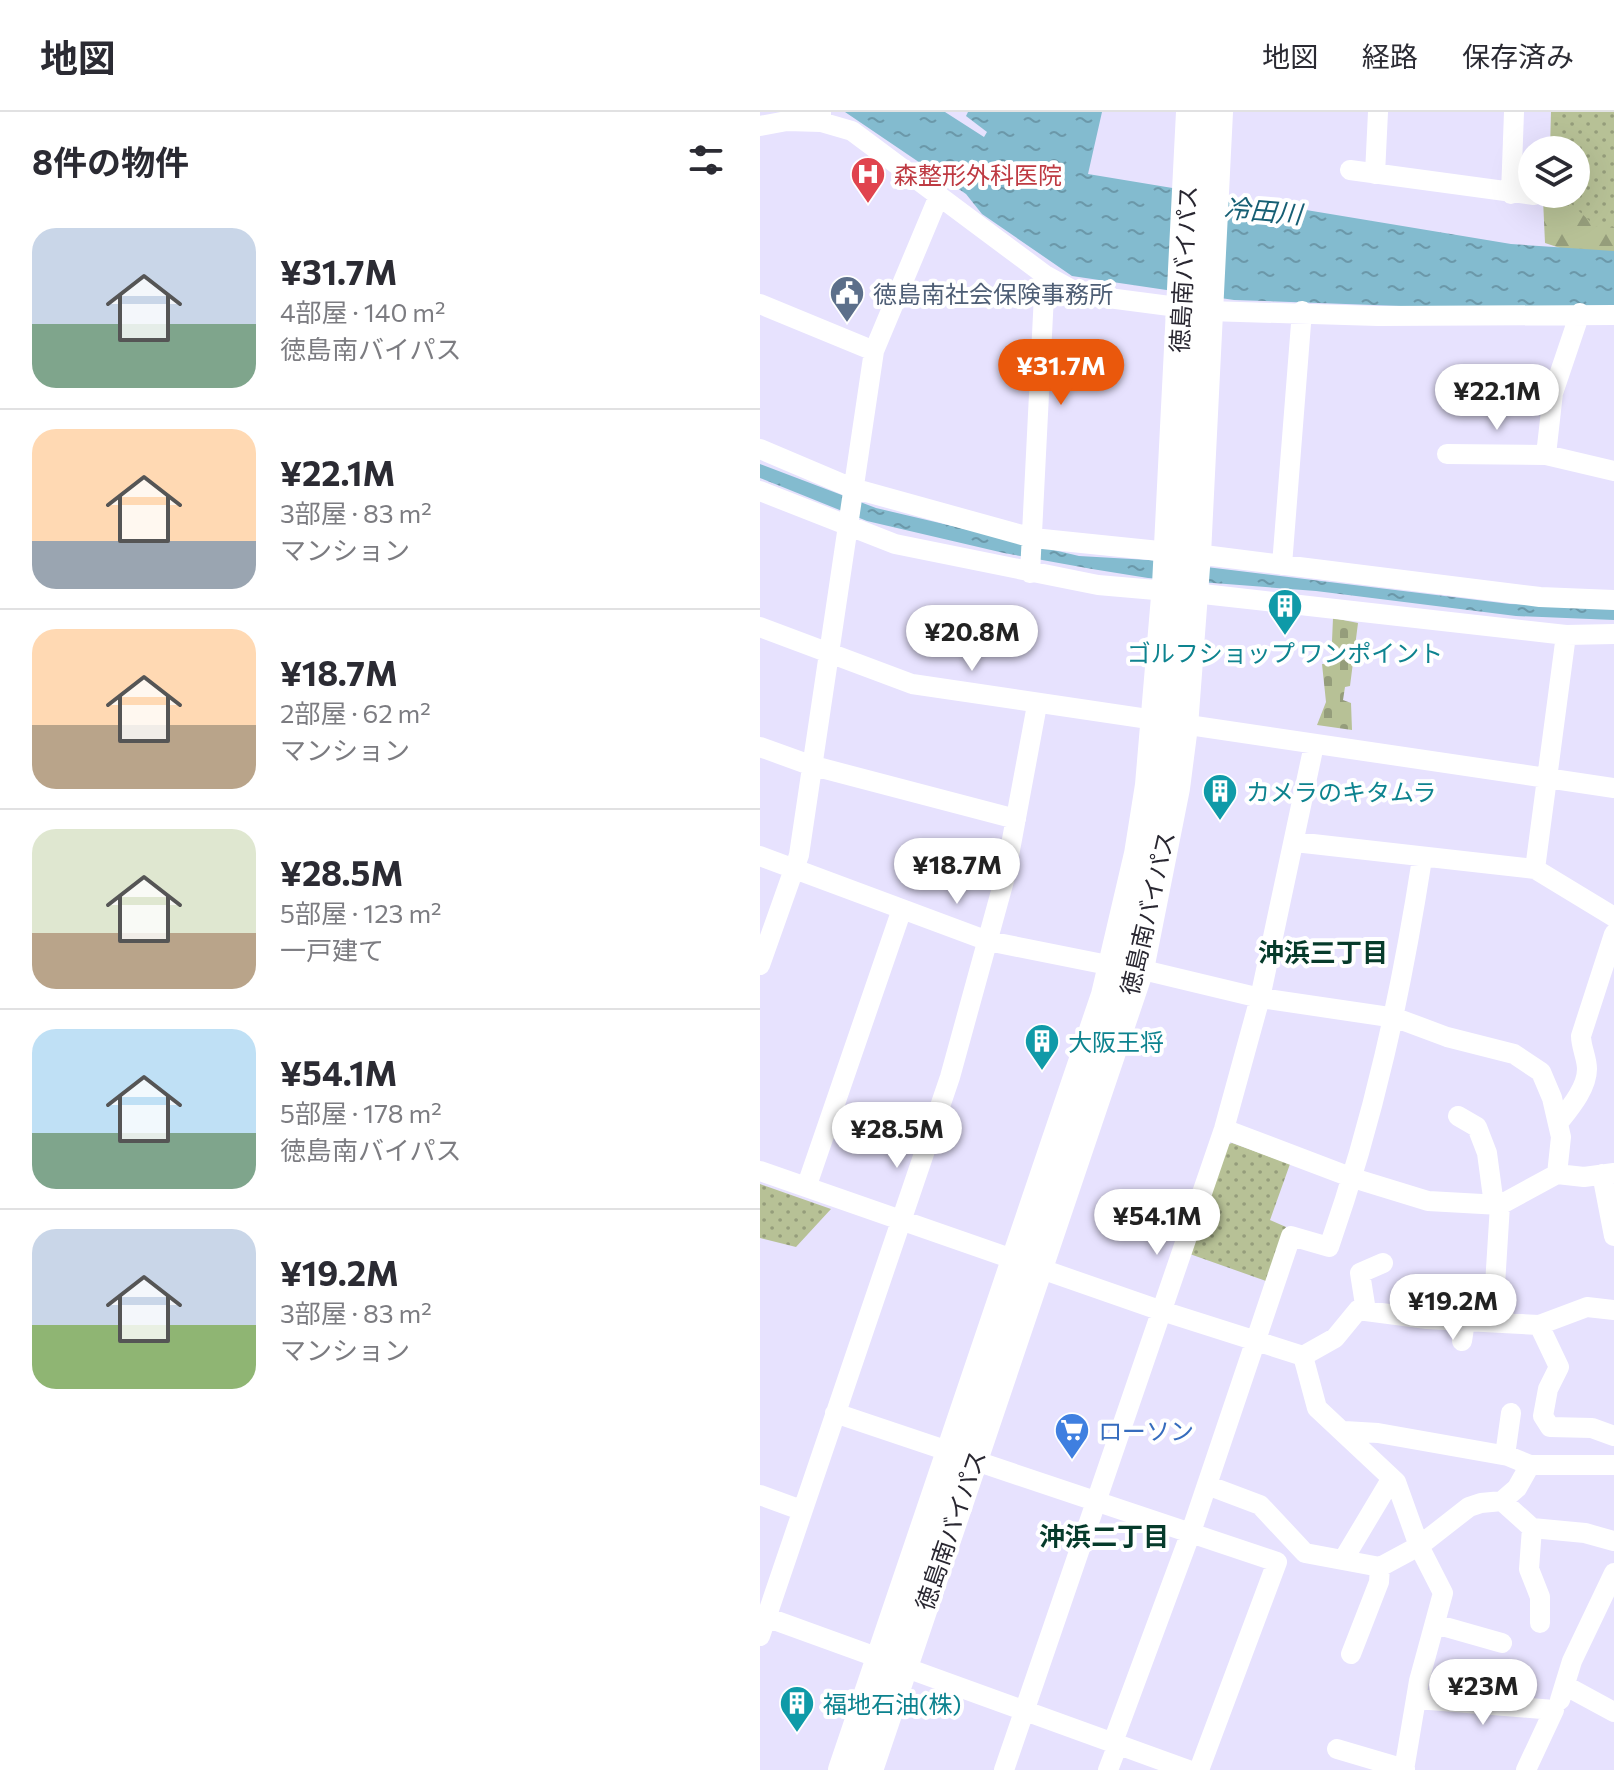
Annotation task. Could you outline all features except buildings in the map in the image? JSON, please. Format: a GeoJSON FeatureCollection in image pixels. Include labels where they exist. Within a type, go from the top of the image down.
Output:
{"type":"FeatureCollection","features":[{"type":"Feature","properties":{"kind":"highway","name":"徳島南バイパス"},"geometry":{"type":"LineString","coordinates":[[843,1770],[892,1662],[1126,968],[1139,854],[1169,724],[1181,573],[1200,187],[1191,112]]}},
{"type":"Feature","properties":{"kind":"highway","name":"徳島南バイパス"},"geometry":{"type":"LineString","coordinates":[[1200,187],[1218,112]]}},
{"type":"Feature","properties":{"kind":"highway","name":"徳島南バイパス"},"geometry":{"type":"LineString","coordinates":[[868,1770],[892,1662]]}},
{"type":"Feature","properties":{"kind":"street"},"geometry":{"type":"LineString","coordinates":[[1375,174],[1378,112]]}},
{"type":"Feature","properties":{"kind":"street"},"geometry":{"type":"LineString","coordinates":[[1511,194],[1514,112]]}},
{"type":"Feature","properties":{"kind":"street"},"geometry":{"type":"LineString","coordinates":[[760,126],[821,117],[852,131],[1045,275],[1076,292],[1195,304],[1378,316],[1614,315]]}},
{"type":"Feature","properties":{"kind":"street"},"geometry":{"type":"LineString","coordinates":[[1350,170],[1518,194]]}},
{"type":"Feature","properties":{"kind":"street"},"geometry":{"type":"LineString","coordinates":[[760,965],[795,869],[810,765],[831,655],[845,526],[874,351],[938,198]]}},
{"type":"Feature","properties":{"kind":"street"},"geometry":{"type":"LineString","coordinates":[[1030,573],[1045,275]]}},
{"type":"Feature","properties":{"kind":"street"},"geometry":{"type":"LineString","coordinates":[[760,304],[874,351]]}},
{"type":"Feature","properties":{"kind":"street"},"geometry":{"type":"LineString","coordinates":[[1282,565],[1302,311]]}},
{"type":"Feature","properties":{"kind":"street"},"geometry":{"type":"LineString","coordinates":[[1546,455],[1553,393],[1580,313]]}},
{"type":"Feature","properties":{"kind":"street"},"geometry":{"type":"LineString","coordinates":[[760,449],[852,488],[1033,538],[1181,573],[1566,635],[1614,634]]}},
{"type":"Feature","properties":{"kind":"street"},"geometry":{"type":"LineString","coordinates":[[1447,454],[1546,455],[1614,471]]}},
{"type":"Feature","properties":{"kind":"street"},"geometry":{"type":"LineString","coordinates":[[760,491],[895,544],[1098,585],[1181,573],[1282,565],[1525,596],[1614,600]]}},
{"type":"Feature","properties":{"kind":"street"},"geometry":{"type":"LineString","coordinates":[[760,627],[912,684],[1037,705],[1614,788]]}},
{"type":"Feature","properties":{"kind":"street"},"geometry":{"type":"LineString","coordinates":[[1535,869],[1566,635]]}},
{"type":"Feature","properties":{"kind":"street"},"geometry":{"type":"LineString","coordinates":[[1037,705],[1016,819],[988,941],[904,1220],[762,1622],[892,1662],[1188,1770]]}},
{"type":"Feature","properties":{"kind":"street"},"geometry":{"type":"LineString","coordinates":[[1004,1770],[1224,1129],[1260,998],[1314,745]]}},
{"type":"Feature","properties":{"kind":"street"},"geometry":{"type":"LineString","coordinates":[[760,747],[810,765],[1016,819]]}},
{"type":"Feature","properties":{"kind":"street"},"geometry":{"type":"LineString","coordinates":[[1295,842],[1422,859],[1535,869],[1614,917]]}},
{"type":"Feature","properties":{"kind":"street"},"geometry":{"type":"LineString","coordinates":[[760,856],[988,941],[1260,998],[1396,1018],[1447,1037],[1514,1054],[1541,1072],[1559,1122],[1557,1174]]}},
{"type":"Feature","properties":{"kind":"street"},"geometry":{"type":"LineString","coordinates":[[1108,1770],[1291,1236],[1329,1247],[1353,1178],[1396,1018],[1422,859]]}},
{"type":"Feature","properties":{"kind":"street"},"geometry":{"type":"LineString","coordinates":[[807,1185],[902,909]]}},
{"type":"Feature","properties":{"kind":"street"},"geometry":{"type":"LineString","coordinates":[[1559,1122],[1584,1081],[1587,1067],[1581,1051],[1581,1036],[1614,934]]}},
{"type":"Feature","properties":{"kind":"street"},"geometry":{"type":"LineString","coordinates":[[1458,1116],[1477,1127],[1487,1153],[1497,1205],[1495,1285],[1506,1323]]}},
{"type":"Feature","properties":{"kind":"street"},"geometry":{"type":"LineString","coordinates":[[1224,1129],[1353,1178],[1428,1201],[1497,1205],[1557,1174],[1584,1177],[1608,1173],[1609,1233]]}},
{"type":"Feature","properties":{"kind":"street"},"geometry":{"type":"LineString","coordinates":[[760,1171],[1162,1311],[1303,1356],[1335,1338],[1358,1310],[1464,1331],[1506,1323],[1539,1325],[1587,1307],[1614,1309]]}},
{"type":"Feature","properties":{"kind":"street"},"geometry":{"type":"LineString","coordinates":[[1366,1311],[1360,1273],[1383,1263]]}},
{"type":"Feature","properties":{"kind":"street"},"geometry":{"type":"LineString","coordinates":[[1539,1325],[1559,1367],[1548,1389],[1543,1416],[1550,1427],[1592,1428],[1614,1436]]}},
{"type":"Feature","properties":{"kind":"street"},"geometry":{"type":"LineString","coordinates":[[1303,1356],[1317,1408],[1392,1478],[1419,1546],[1443,1593],[1417,1699],[1404,1769],[1337,1749]]}},
{"type":"Feature","properties":{"kind":"street"},"geometry":{"type":"LineString","coordinates":[[835,1413],[1277,1562],[1199,1770]]}},
{"type":"Feature","properties":{"kind":"street"},"geometry":{"type":"LineString","coordinates":[[1505,1455],[1511,1413]]}},
{"type":"Feature","properties":{"kind":"street"},"geometry":{"type":"LineString","coordinates":[[1344,1431],[1378,1433],[1505,1455],[1530,1465],[1614,1465]]}},
{"type":"Feature","properties":{"kind":"street"},"geometry":{"type":"LineString","coordinates":[[1207,1485],[1260,1505],[1305,1553],[1380,1567],[1419,1546],[1469,1507],[1502,1501],[1517,1488],[1530,1465]]}},
{"type":"Feature","properties":{"kind":"street"},"geometry":{"type":"LineString","coordinates":[[1343,1560],[1392,1478]]}},
{"type":"Feature","properties":{"kind":"street"},"geometry":{"type":"LineString","coordinates":[[760,1495],[801,1510]]}},
{"type":"Feature","properties":{"kind":"street"},"geometry":{"type":"LineString","coordinates":[[1502,1501],[1532,1528],[1585,1533],[1614,1541]]}},
{"type":"Feature","properties":{"kind":"street"},"geometry":{"type":"LineString","coordinates":[[1532,1528],[1529,1569],[1540,1597],[1540,1623]]}},
{"type":"Feature","properties":{"kind":"street"},"geometry":{"type":"LineString","coordinates":[[1351,1654],[1379,1582],[1380,1567]]}},
{"type":"Feature","properties":{"kind":"street"},"geometry":{"type":"LineString","coordinates":[[1614,1573],[1572,1661],[1563,1693],[1614,1712]]}},
{"type":"Feature","properties":{"kind":"street"},"geometry":{"type":"LineString","coordinates":[[1435,1624],[1502,1643]]}},
{"type":"Feature","properties":{"kind":"street"},"geometry":{"type":"LineString","coordinates":[[1417,1699],[1554,1710],[1526,1770]]}},
{"type":"Feature","properties":{"kind":"green space"},"geometry":{"type":"Polygon","coordinates":[[[1551,112],[1614,112],[1614,242],[1546,238],[1547,208],[1590,208],[1590,136],[1550,136],[1551,112]]]}},
{"type":"Feature","properties":{"kind":"green space"},"geometry":{"type":"Polygon","coordinates":[[[1543,208],[1576,208],[1595,226],[1614,228],[1614,252],[1560,248],[1545,243],[1543,208]]]}},
{"type":"Feature","properties":{"kind":"green space"},"geometry":{"type":"Polygon","coordinates":[[[1333,618],[1358,623],[1350,686],[1345,687],[1343,700],[1351,703],[1352,730],[1317,725],[1326,702],[1322,664],[1331,664],[1333,618]]]}},
{"type":"Feature","properties":{"kind":"green space"},"geometry":{"type":"Polygon","coordinates":[[[1232,1143],[1290,1164],[1270,1220],[1286,1227],[1266,1281],[1187,1253],[1226,1145],[1232,1143]]]}},
{"type":"Feature","properties":{"kind":"green space"},"geometry":{"type":"Polygon","coordinates":[[[760,1184],[831,1209],[796,1247],[760,1238],[760,1184]]]}},
{"type":"Feature","properties":{"kind":"water","name":"冷田川"},"geometry":{"type":"Polygon","coordinates":[[[845,112],[945,112],[984,137],[987,132],[966,116],[968,112],[1102,112],[1088,174],[1511,244],[1614,251],[1614,307],[1428,307],[1234,300],[1072,276],[982,214],[966,194],[845,112]]]}},
{"type":"Feature","properties":{"kind":"water"},"geometry":{"type":"Polygon","coordinates":[[[760,464],[876,508],[1079,556],[1149,560],[1510,604],[1614,608],[1614,620],[1516,616],[1316,591],[1148,578],[1004,553],[867,521],[760,478],[760,464]]]}},
{"type":"Feature","properties":{"kind":"place","name":"森整形外科医院"},"geometry":{"type":"Point","coordinates":[868,205]}},
{"type":"Feature","properties":{"kind":"place","name":"徳島南社会保険事務所"},"geometry":{"type":"Point","coordinates":[847,324]}},
{"type":"Feature","properties":{"kind":"place","name":"ゴルフショップ ワンポイント"},"geometry":{"type":"Point","coordinates":[1285,637]}},
{"type":"Feature","properties":{"kind":"place","name":"カメラのキタムラ"},"geometry":{"type":"Point","coordinates":[1220,822]}},
{"type":"Feature","properties":{"kind":"place","name":"大阪王将"},"geometry":{"type":"Point","coordinates":[1042,1072]}},
{"type":"Feature","properties":{"kind":"place","name":"ローソン"},"geometry":{"type":"Point","coordinates":[1072,1461]}},
{"type":"Feature","properties":{"kind":"place","name":"福地石油(株)"},"geometry":{"type":"Point","coordinates":[797,1734]}},
{"type":"Feature","properties":{"kind":"district","name":"沖浜三丁目"},"geometry":{"type":"Point","coordinates":[1323,951]}},
{"type":"Feature","properties":{"kind":"district","name":"沖浜二丁目"},"geometry":{"type":"Point","coordinates":[1104,1535]}}]}
